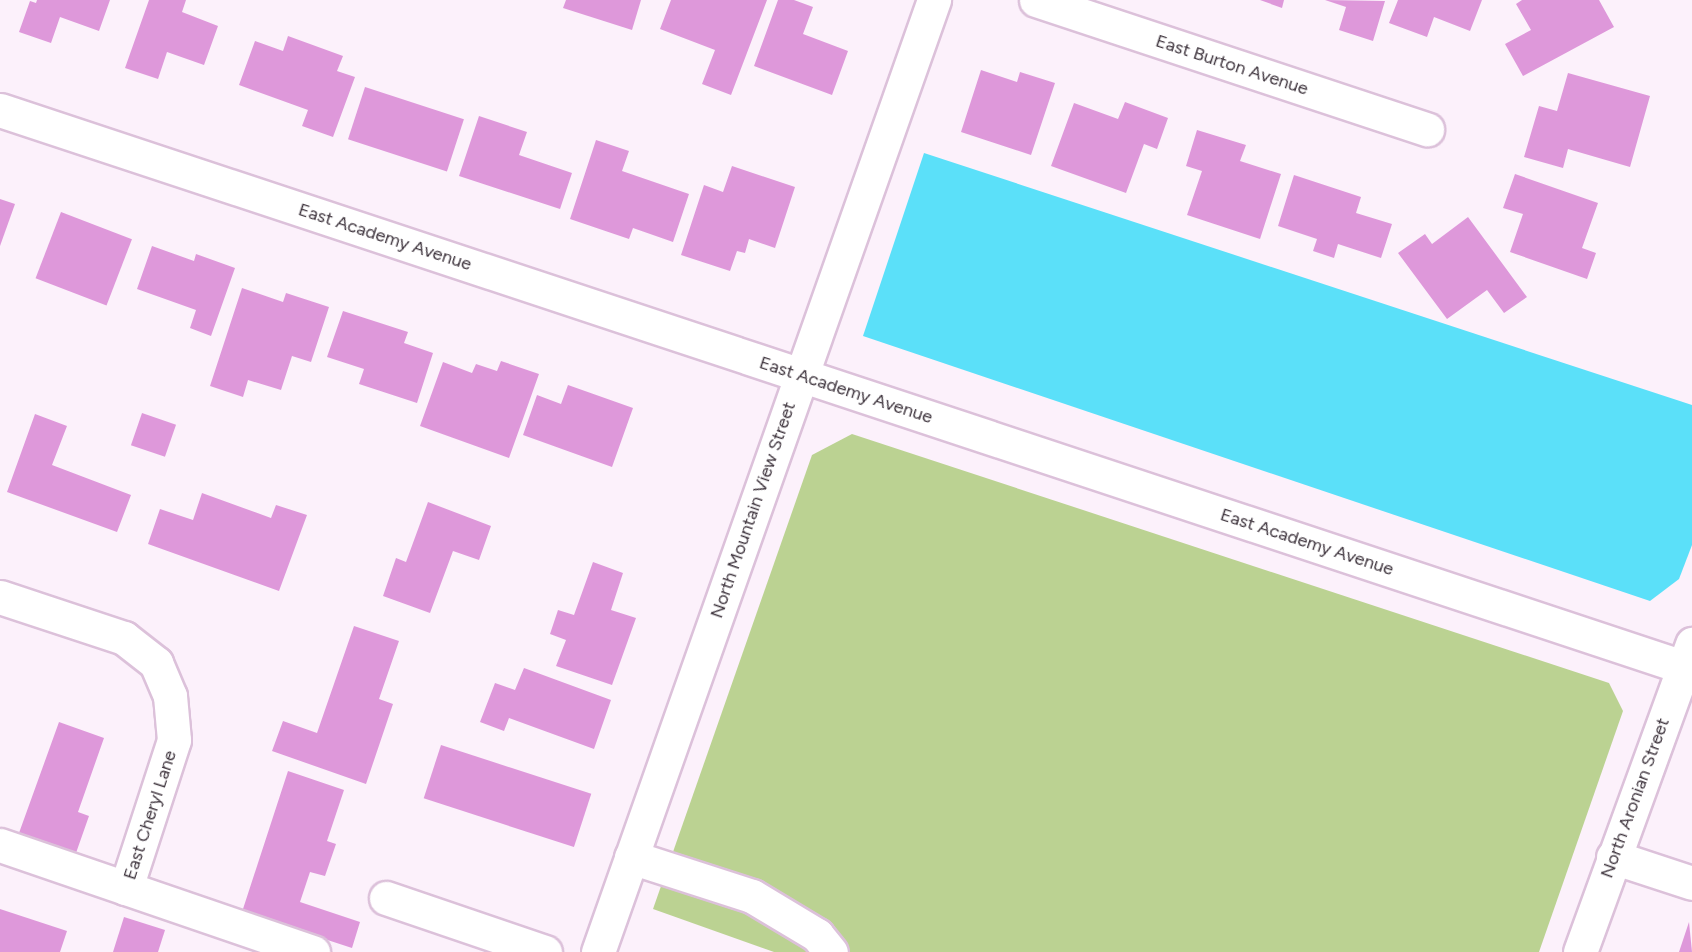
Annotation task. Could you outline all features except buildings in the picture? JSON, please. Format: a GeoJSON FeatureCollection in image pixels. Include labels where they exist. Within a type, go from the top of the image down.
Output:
{"type":"FeatureCollection","features":[{"type":"Feature","properties":{"kind":"street","name":"North Mountain View Street"},"geometry":{"type":"LineString","coordinates":[[598,952],[934,0]]}},
{"type":"Feature","properties":{"kind":"street","name":"East Burton Avenue"},"geometry":{"type":"LineString","coordinates":[[1036,0],[1427,129]]}},
{"type":"Feature","properties":{"kind":"street","name":"East Academy Avenue"},"geometry":{"type":"LineString","coordinates":[[0,110],[801,374],[1689,660]]}},
{"type":"Feature","properties":{"kind":"street","name":"East Cheryl Lane"},"geometry":{"type":"LineString","coordinates":[[0,597],[124,638],[156,663],[170,696],[174,740],[126,888]]}},
{"type":"Feature","properties":{"kind":"street","name":"North Aronian Street"},"geometry":{"type":"LineString","coordinates":[[1580,952],[1613,857],[1689,660]]}},
{"type":"Feature","properties":{"kind":"street"},"geometry":{"type":"LineString","coordinates":[[0,845],[126,888],[261,943],[313,952]]}},
{"type":"Feature","properties":{"kind":"street"},"geometry":{"type":"LineString","coordinates":[[631,857],[752,896],[816,935],[831,952]]}},
{"type":"Feature","properties":{"kind":"street"},"geometry":{"type":"LineString","coordinates":[[1613,857],[1692,883]]}},
{"type":"Feature","properties":{"kind":"street"},"geometry":{"type":"LineString","coordinates":[[386,898],[545,952]]}},
{"type":"Feature","properties":{"kind":"green space"},"geometry":{"type":"Polygon","coordinates":[[[852,434],[1609,683],[1623,711],[1539,952],[774,952],[653,909],[812,455],[852,434]]]}},
{"type":"Feature","properties":{"kind":"water"},"geometry":{"type":"Polygon","coordinates":[[[924,153],[1692,405],[1692,545],[1679,579],[1650,601],[863,336],[924,153]]]}}]}
